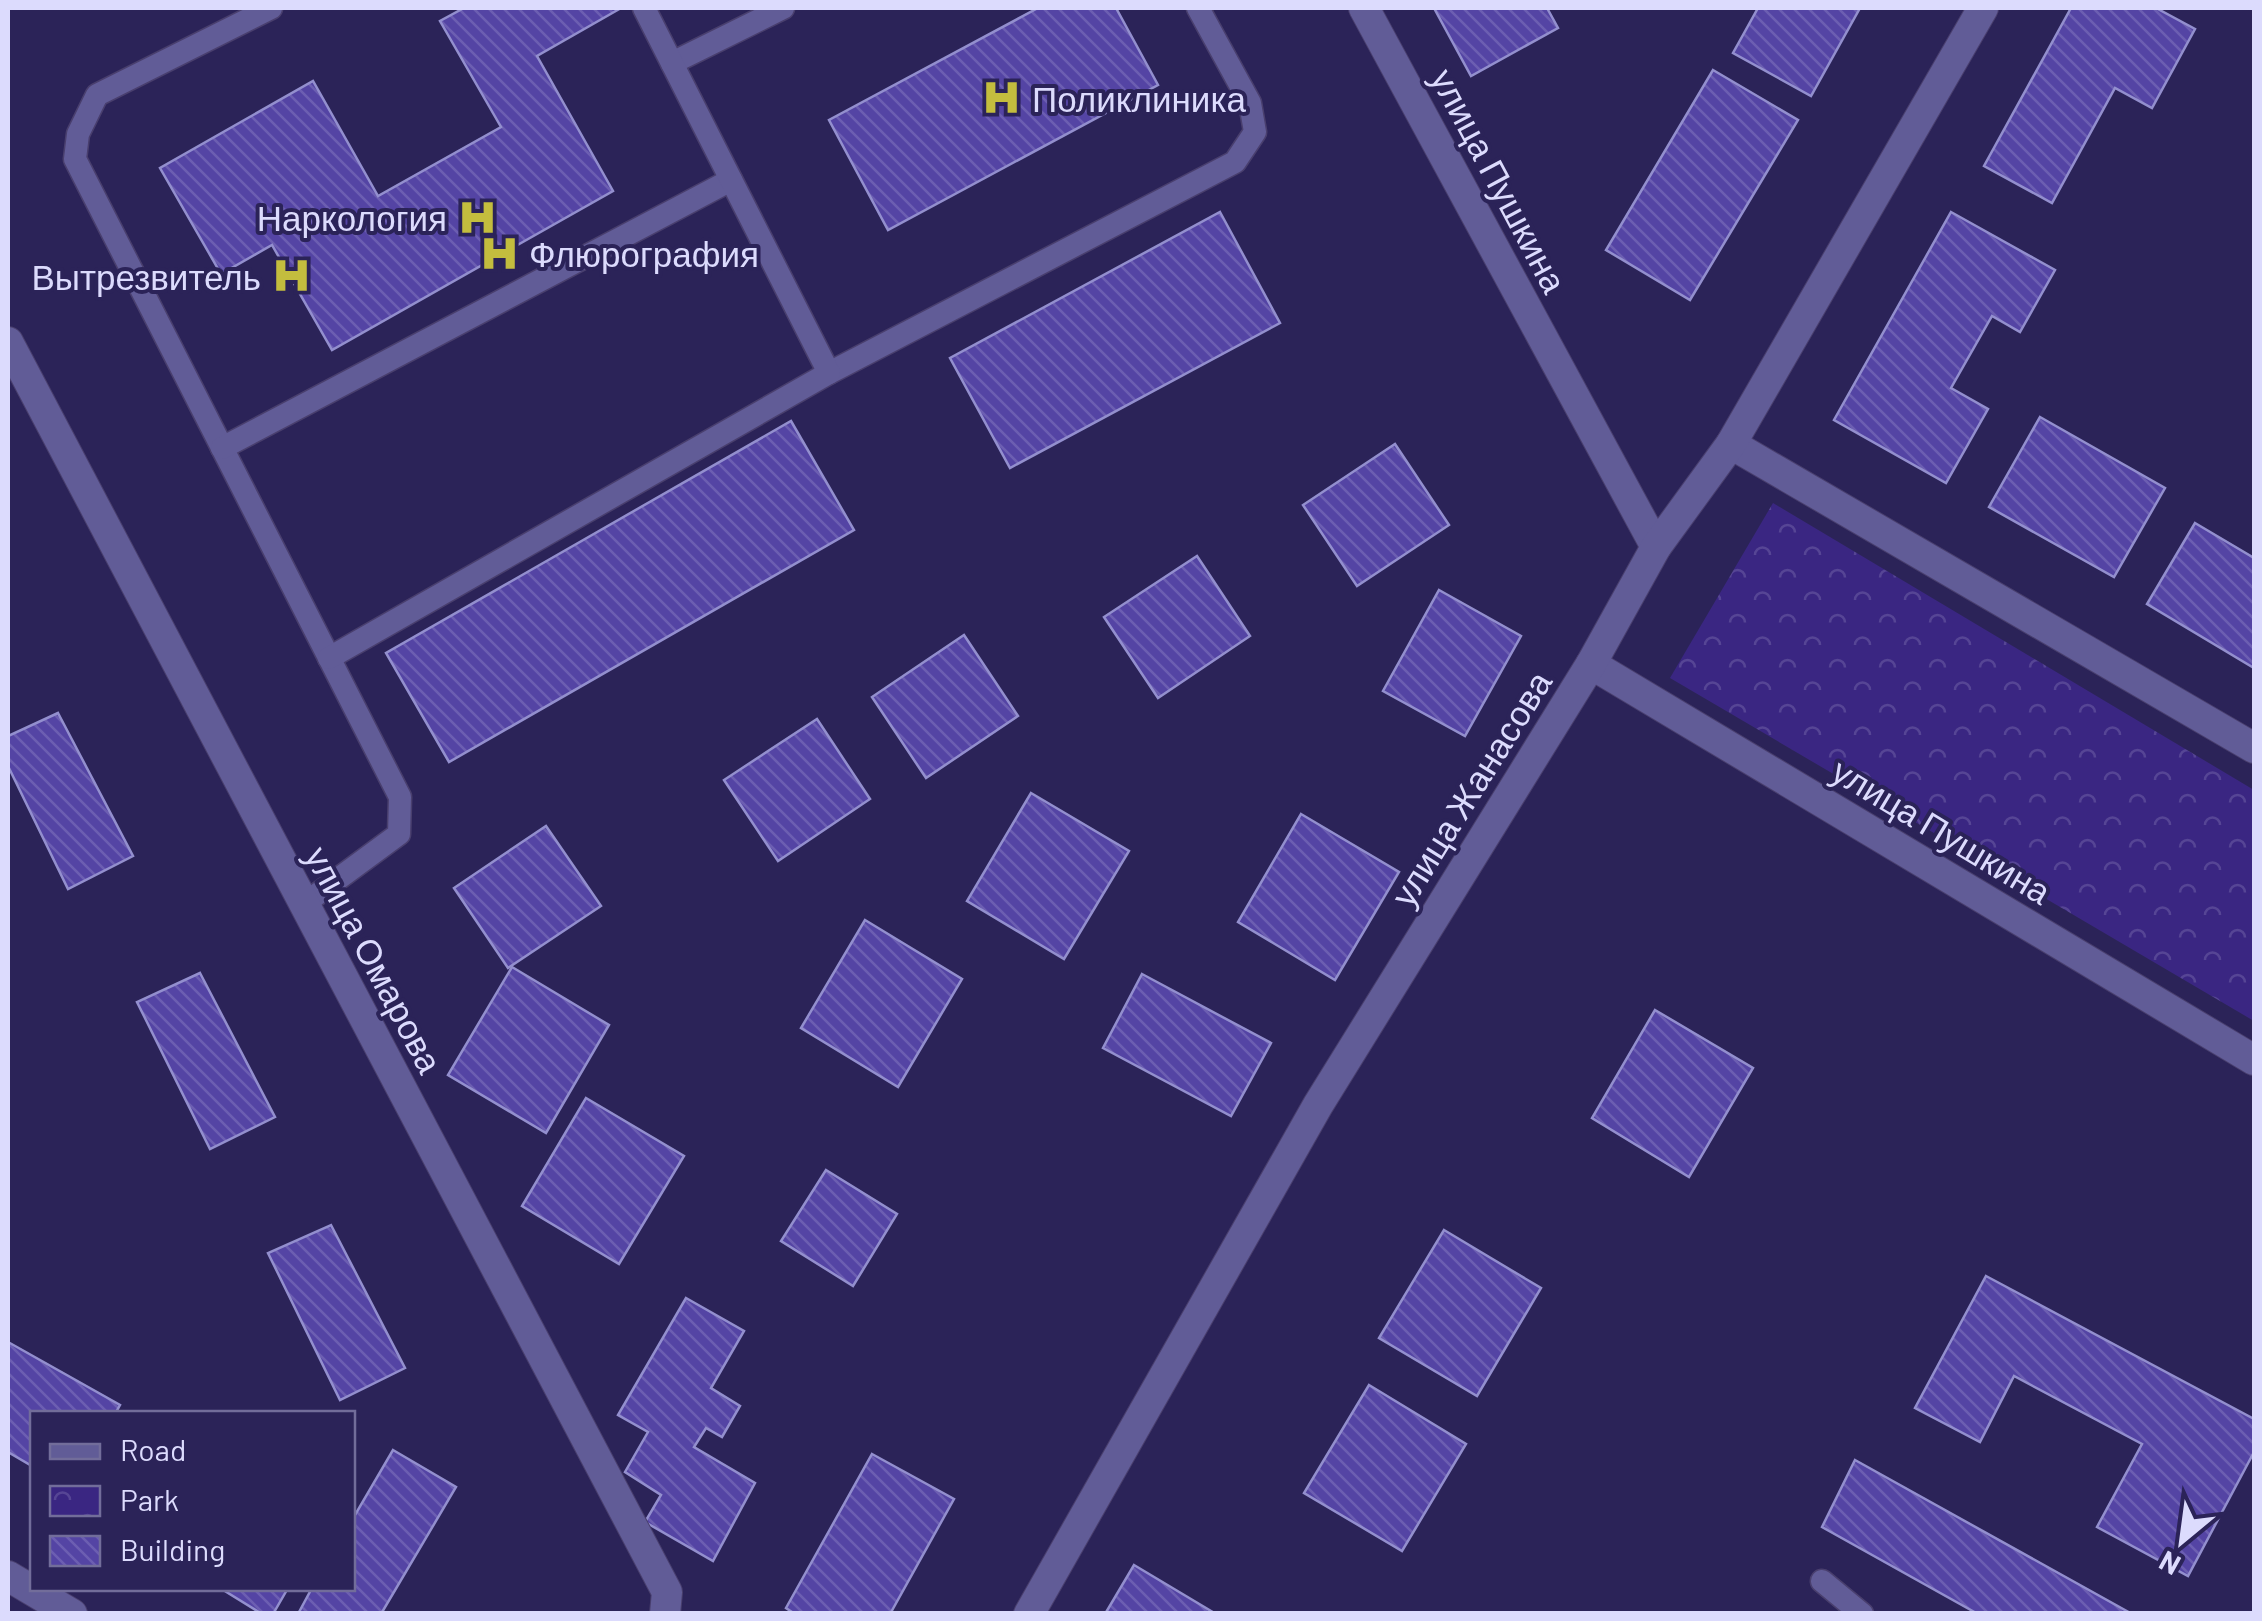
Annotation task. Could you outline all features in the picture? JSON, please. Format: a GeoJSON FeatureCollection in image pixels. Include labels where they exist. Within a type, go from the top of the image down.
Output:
{"type":"FeatureCollection","features":[{"type":"Feature","properties":{"kind":"street","name":"улица Пушкина"},"geometry":{"type":"LineString","coordinates":[[1364,8],[1656,546]]}},
{"type":"Feature","properties":{"kind":"street","name":"улица Жанасова"},"geometry":{"type":"LineString","coordinates":[[1028,1614],[1318,1105],[1591,664],[1656,546],[1731,444],[1983,8]]}},
{"type":"Feature","properties":{"kind":"street","name":"улица Омарова"},"geometry":{"type":"LineString","coordinates":[[8,342],[667,1592],[665,1614]]}},
{"type":"Feature","properties":{"kind":"street"},"geometry":{"type":"LineString","coordinates":[[1731,444],[2254,748]]}},
{"type":"Feature","properties":{"kind":"street","name":"улица Пушкина"},"geometry":{"type":"LineString","coordinates":[[1591,664],[2254,1060]]}},
{"type":"Feature","properties":{"kind":"street"},"geometry":{"type":"LineString","coordinates":[[8,1576],[30,1589]]}},
{"type":"Feature","properties":{"kind":"street"},"geometry":{"type":"LineString","coordinates":[[33,1591],[72,1614]]}},
{"type":"Feature","properties":{"kind":"lane"},"geometry":{"type":"LineString","coordinates":[[271,8],[98,96],[78,134],[75,159],[400,797],[399,834],[304,904]]}},
{"type":"Feature","properties":{"kind":"lane"},"geometry":{"type":"LineString","coordinates":[[644,8],[829,373]]}},
{"type":"Feature","properties":{"kind":"lane"},"geometry":{"type":"LineString","coordinates":[[672,63],[784,8]]}},
{"type":"Feature","properties":{"kind":"lane"},"geometry":{"type":"LineString","coordinates":[[329,658],[829,373],[1236,162],[1255,132],[1250,103],[1198,8]]}},
{"type":"Feature","properties":{"kind":"lane"},"geometry":{"type":"LineString","coordinates":[[222,448],[732,180]]}},
{"type":"Feature","properties":{"kind":"lane"},"geometry":{"type":"LineString","coordinates":[[1822,1581],[1862,1614]]}},
{"type":"Feature","properties":{"kind":"green space"},"geometry":{"type":"Polygon","coordinates":[[[1773,503],[2254,790],[2254,1021],[1670,678],[1773,503]]]}},
{"type":"Feature","properties":{"kind":"building"},"geometry":{"type":"Polygon","coordinates":[[[464,8],[621,8],[537,56],[613,191],[332,350],[272,245],[221,274],[160,168],[313,81],[378,196],[501,127],[440,21],[464,8]]]}},
{"type":"Feature","properties":{"kind":"building"},"geometry":{"type":"Polygon","coordinates":[[[1038,8],[1116,8],[1158,85],[888,230],[829,120],[1038,8]]]}},
{"type":"Feature","properties":{"kind":"building"},"geometry":{"type":"Polygon","coordinates":[[[1434,8],[1547,8],[1558,28],[1471,76],[1434,8]]]}},
{"type":"Feature","properties":{"kind":"building"},"geometry":{"type":"Polygon","coordinates":[[[1758,8],[1860,8],[1811,96],[1733,53],[1758,8]]]}},
{"type":"Feature","properties":{"kind":"building"},"geometry":{"type":"Polygon","coordinates":[[[2071,8],[2156,8],[2195,29],[2152,108],[2115,88],[2052,203],[1984,166],[2071,8]]]}},
{"type":"Feature","properties":{"kind":"building"},"geometry":{"type":"Polygon","coordinates":[[[1713,70],[1798,120],[1690,300],[1606,250],[1713,70]]]}},
{"type":"Feature","properties":{"kind":"building"},"geometry":{"type":"Polygon","coordinates":[[[1220,212],[1280,323],[1010,468],[950,358],[1220,212]]]}},
{"type":"Feature","properties":{"kind":"building"},"geometry":{"type":"Polygon","coordinates":[[[1951,212],[2055,270],[2020,332],[1992,316],[1951,388],[1988,409],[1946,483],[1834,420],[1951,212]]]}},
{"type":"Feature","properties":{"kind":"building"},"geometry":{"type":"Polygon","coordinates":[[[2040,417],[2165,488],[2114,577],[1989,507],[2040,417]]]}},
{"type":"Feature","properties":{"kind":"building"},"geometry":{"type":"Polygon","coordinates":[[[791,421],[854,530],[449,762],[386,653],[791,421]]]}},
{"type":"Feature","properties":{"kind":"building"},"geometry":{"type":"Polygon","coordinates":[[[1395,444],[1449,525],[1357,586],[1303,505],[1395,444]]]}},
{"type":"Feature","properties":{"kind":"building"},"geometry":{"type":"Polygon","coordinates":[[[2195,523],[2254,558],[2254,668],[2147,604],[2195,523]]]}},
{"type":"Feature","properties":{"kind":"building"},"geometry":{"type":"Polygon","coordinates":[[[1197,556],[1250,636],[1158,698],[1104,617],[1197,556]]]}},
{"type":"Feature","properties":{"kind":"building"},"geometry":{"type":"Polygon","coordinates":[[[1439,590],[1521,636],[1465,736],[1383,691],[1439,590]]]}},
{"type":"Feature","properties":{"kind":"building"},"geometry":{"type":"Polygon","coordinates":[[[964,635],[1018,716],[926,778],[872,697],[964,635]]]}},
{"type":"Feature","properties":{"kind":"building"},"geometry":{"type":"Polygon","coordinates":[[[58,713],[133,856],[68,889],[8,766],[8,736],[58,713]]]}},
{"type":"Feature","properties":{"kind":"building"},"geometry":{"type":"Polygon","coordinates":[[[817,719],[870,799],[778,861],[724,780],[817,719]]]}},
{"type":"Feature","properties":{"kind":"building"},"geometry":{"type":"Polygon","coordinates":[[[1031,793],[1129,851],[1064,959],[967,901],[1031,793]]]}},
{"type":"Feature","properties":{"kind":"building"},"geometry":{"type":"Polygon","coordinates":[[[1301,814],[1399,872],[1335,980],[1238,922],[1301,814]]]}},
{"type":"Feature","properties":{"kind":"building"},"geometry":{"type":"Polygon","coordinates":[[[546,826],[601,906],[508,968],[454,888],[546,826]]]}},
{"type":"Feature","properties":{"kind":"building"},"geometry":{"type":"Polygon","coordinates":[[[865,920],[962,979],[898,1087],[801,1028],[865,920]]]}},
{"type":"Feature","properties":{"kind":"building"},"geometry":{"type":"Polygon","coordinates":[[[512,967],[609,1025],[546,1133],[448,1075],[512,967]]]}},
{"type":"Feature","properties":{"kind":"building"},"geometry":{"type":"Polygon","coordinates":[[[200,973],[275,1117],[210,1149],[137,1002],[200,973]]]}},
{"type":"Feature","properties":{"kind":"building"},"geometry":{"type":"Polygon","coordinates":[[[1142,974],[1271,1043],[1231,1116],[1103,1048],[1142,974]]]}},
{"type":"Feature","properties":{"kind":"building"},"geometry":{"type":"Polygon","coordinates":[[[1655,1010],[1753,1068],[1689,1177],[1592,1118],[1655,1010]]]}},
{"type":"Feature","properties":{"kind":"building"},"geometry":{"type":"Polygon","coordinates":[[[586,1098],[684,1156],[619,1264],[522,1206],[586,1098]]]}},
{"type":"Feature","properties":{"kind":"building"},"geometry":{"type":"Polygon","coordinates":[[[826,1170],[897,1214],[853,1286],[781,1241],[826,1170]]]}},
{"type":"Feature","properties":{"kind":"building"},"geometry":{"type":"Polygon","coordinates":[[[331,1225],[405,1368],[340,1400],[268,1253],[331,1225]]]}},
{"type":"Feature","properties":{"kind":"building"},"geometry":{"type":"Polygon","coordinates":[[[1444,1230],[1541,1288],[1477,1396],[1379,1338],[1444,1230]]]}},
{"type":"Feature","properties":{"kind":"building"},"geometry":{"type":"Polygon","coordinates":[[[1986,1276],[2254,1419],[2254,1452],[2188,1576],[2097,1527],[2142,1444],[2014,1376],[1980,1442],[1915,1408],[1986,1276]]]}},
{"type":"Feature","properties":{"kind":"building"},"geometry":{"type":"Polygon","coordinates":[[[686,1298],[744,1331],[711,1388],[740,1406],[722,1437],[706,1428],[694,1447],[755,1483],[713,1561],[645,1522],[661,1495],[625,1472],[648,1432],[618,1415],[686,1298]]]}},
{"type":"Feature","properties":{"kind":"building"},"geometry":{"type":"Polygon","coordinates":[[[8,1342],[120,1405],[117,1411],[30,1411],[30,1465],[8,1452],[8,1342]]]}},
{"type":"Feature","properties":{"kind":"building"},"geometry":{"type":"Polygon","coordinates":[[[1369,1385],[1466,1444],[1402,1551],[1304,1493],[1369,1385]]]}},
{"type":"Feature","properties":{"kind":"building"},"geometry":{"type":"Polygon","coordinates":[[[393,1450],[456,1487],[381,1614],[298,1614],[310,1591],[355,1591],[355,1515],[393,1450]]]}},
{"type":"Feature","properties":{"kind":"building"},"geometry":{"type":"Polygon","coordinates":[[[872,1454],[954,1499],[890,1614],[795,1614],[786,1608],[872,1454]]]}},
{"type":"Feature","properties":{"kind":"building"},"geometry":{"type":"Polygon","coordinates":[[[1855,1460],[2132,1614],[1978,1614],[1822,1527],[1855,1460]]]}},
{"type":"Feature","properties":{"kind":"building"},"geometry":{"type":"Polygon","coordinates":[[[1134,1565],[1216,1614],[1105,1614],[1134,1565]]]}},
{"type":"Feature","properties":{"kind":"building"},"geometry":{"type":"Polygon","coordinates":[[[225,1591],[286,1591],[273,1614],[262,1614],[225,1591]]]}},
{"type":"Feature","properties":{"kind":"place","name":"Поликлиника"},"geometry":{"type":"Point","coordinates":[1002,98]}},
{"type":"Feature","properties":{"kind":"place","name":"Наркология"},"geometry":{"type":"Point","coordinates":[477,217]}},
{"type":"Feature","properties":{"kind":"place","name":"Флюрография"},"geometry":{"type":"Point","coordinates":[499,253]}},
{"type":"Feature","properties":{"kind":"place","name":"Вытрезвитель"},"geometry":{"type":"Point","coordinates":[291,276]}}]}
